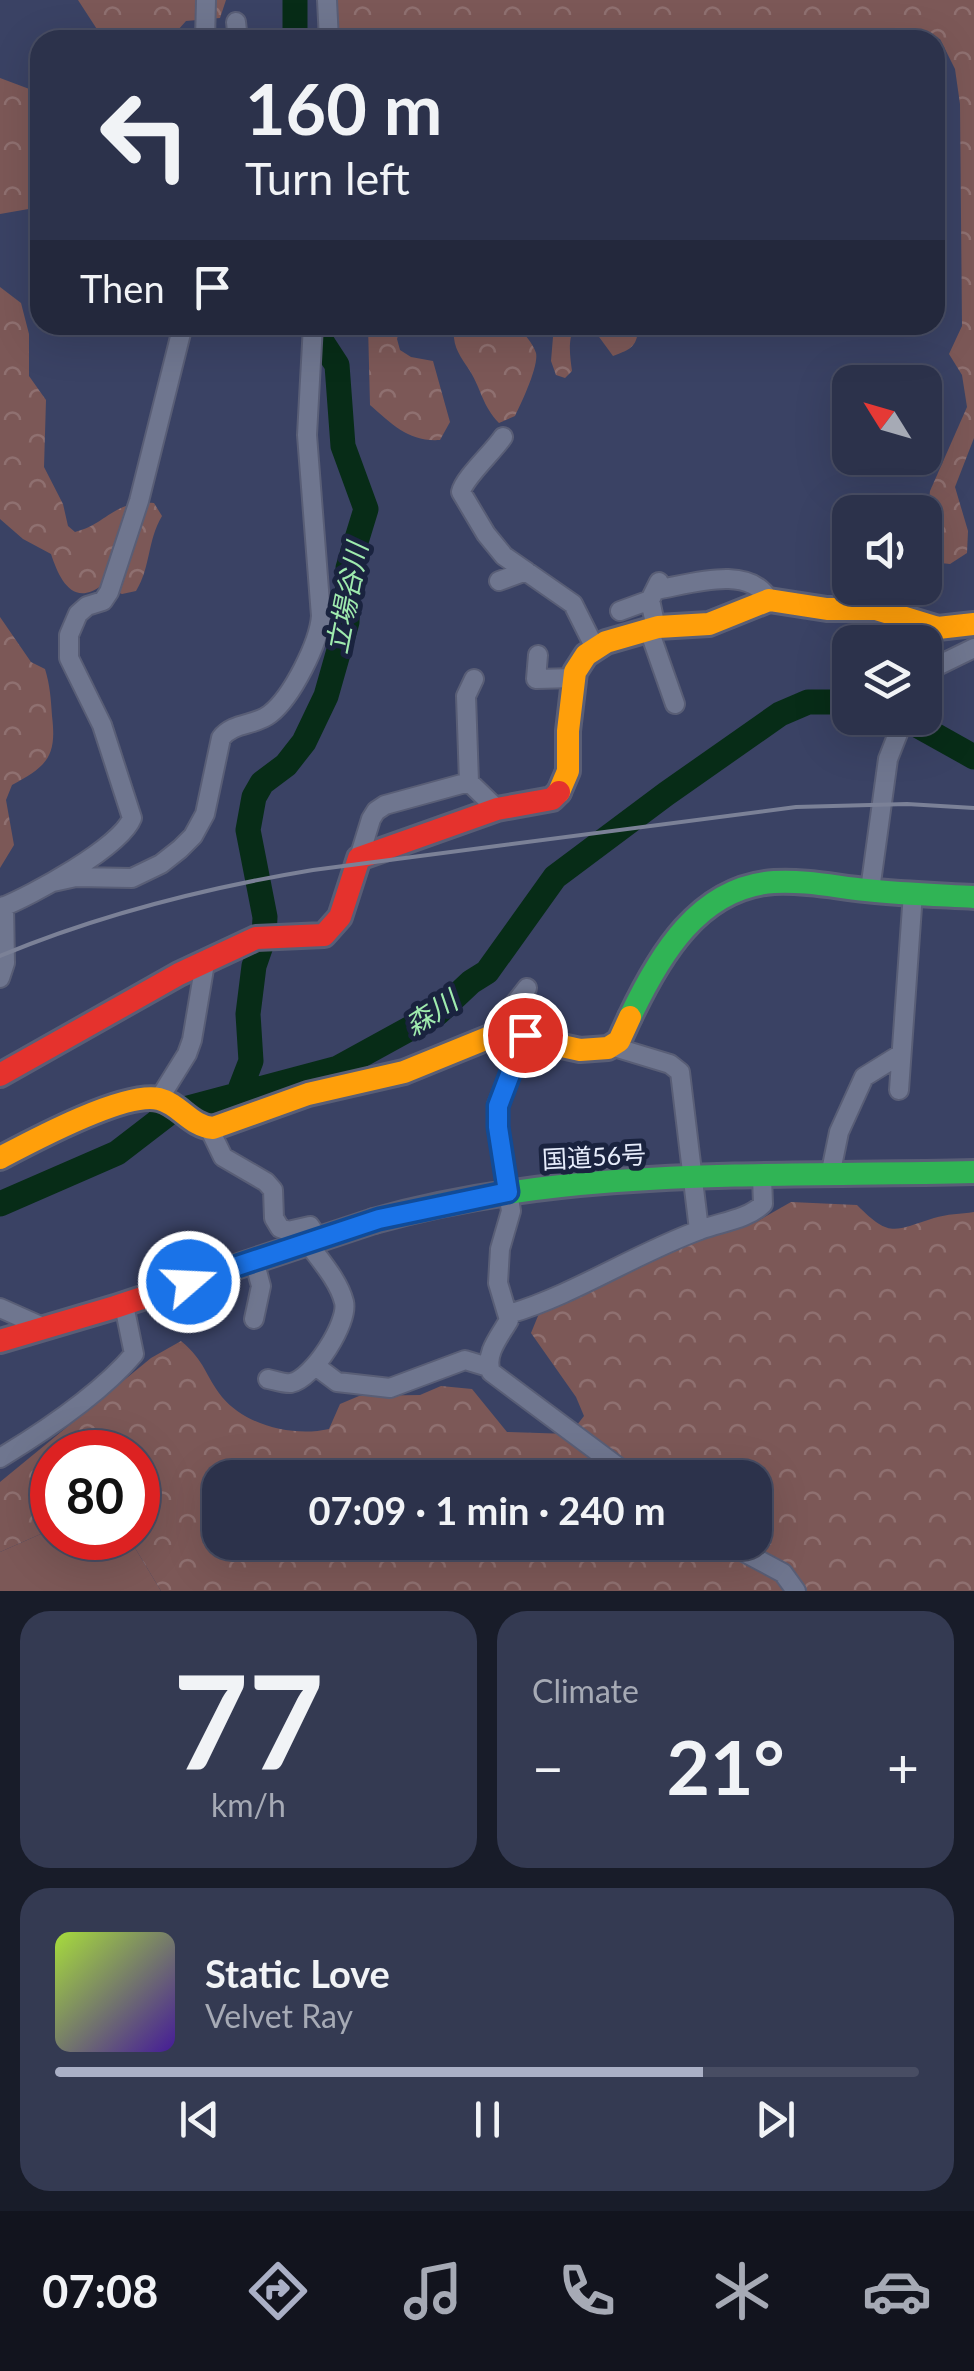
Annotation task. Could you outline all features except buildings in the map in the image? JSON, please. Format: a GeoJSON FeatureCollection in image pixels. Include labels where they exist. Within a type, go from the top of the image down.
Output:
{"type":"FeatureCollection","features":[{"type":"Feature","properties":{"kind":"main road"},"geometry":{"type":"LineString","coordinates":[[0,1075],[101,1016],[256,938],[324,936],[340,917],[359,858],[497,809],[552,799],[562,789],[568,771],[568,731],[575,678],[579,664],[595,648],[653,628],[708,624],[769,600],[827,609],[876,609],[938,628],[974,624]]}},
{"type":"Feature","properties":{"kind":"main road"},"geometry":{"type":"LineString","coordinates":[[0,1158],[64,1124],[143,1099],[159,1099],[197,1125],[209,1128],[315,1092],[406,1072],[444,1052],[484,1038],[517,1035],[594,1054],[614,1047],[671,942],[713,903],[750,885],[800,883],[974,897]]}},
{"type":"Feature","properties":{"kind":"main road","name":"国道56号"},"geometry":{"type":"LineString","coordinates":[[0,1341],[124,1305],[312,1240],[431,1206],[508,1192],[547,1186],[692,1179],[974,1172]]}},
{"type":"Feature","properties":{"kind":"street"},"geometry":{"type":"LineString","coordinates":[[206,0],[206,30]]}},
{"type":"Feature","properties":{"kind":"street"},"geometry":{"type":"LineString","coordinates":[[327,0],[329,30]]}},
{"type":"Feature","properties":{"kind":"street"},"geometry":{"type":"LineString","coordinates":[[0,978],[6,963],[2,907],[53,882],[120,838],[132,818],[102,725],[72,670],[68,634],[78,614],[103,600],[109,592],[138,501],[180,335]]}},
{"type":"Feature","properties":{"kind":"street"},"geometry":{"type":"LineString","coordinates":[[53,882],[76,877],[132,878],[161,864],[180,849],[205,814],[221,738],[227,730],[269,715],[316,644],[322,616],[307,435],[312,335]]}},
{"type":"Feature","properties":{"kind":"street"},"geometry":{"type":"LineString","coordinates":[[504,437],[465,480],[460,492],[494,546],[573,604],[595,648]]}},
{"type":"Feature","properties":{"kind":"street"},"geometry":{"type":"LineString","coordinates":[[499,581],[526,571]]}},
{"type":"Feature","properties":{"kind":"street"},"geometry":{"type":"LineString","coordinates":[[620,610],[656,589],[731,579],[753,584],[769,600]]}},
{"type":"Feature","properties":{"kind":"street"},"geometry":{"type":"LineString","coordinates":[[656,589],[653,628],[675,704]]}},
{"type":"Feature","properties":{"kind":"street"},"geometry":{"type":"LineString","coordinates":[[942,664],[974,648]]}},
{"type":"Feature","properties":{"kind":"street"},"geometry":{"type":"LineString","coordinates":[[538,655],[536,678],[575,678]]}},
{"type":"Feature","properties":{"kind":"street"},"geometry":{"type":"LineString","coordinates":[[474,679],[466,696],[469,782],[497,809]]}},
{"type":"Feature","properties":{"kind":"street"},"geometry":{"type":"LineString","coordinates":[[870,890],[888,759],[897,735]]}},
{"type":"Feature","properties":{"kind":"street"},"geometry":{"type":"LineString","coordinates":[[359,858],[370,819],[386,805],[469,782]]}},
{"type":"Feature","properties":{"kind":"street"},"geometry":{"type":"LineString","coordinates":[[899,1090],[913,893]]}},
{"type":"Feature","properties":{"kind":"street"},"geometry":{"type":"LineString","coordinates":[[159,1099],[192,1040],[205,963]]}},
{"type":"Feature","properties":{"kind":"street"},"geometry":{"type":"LineString","coordinates":[[488,1367],[509,1314],[498,1283],[500,1249],[511,1211],[498,1106],[517,1035],[509,1011],[528,988]]}},
{"type":"Feature","properties":{"kind":"street"},"geometry":{"type":"LineString","coordinates":[[614,1047],[670,1064],[680,1072],[699,1230]]}},
{"type":"Feature","properties":{"kind":"street"},"geometry":{"type":"LineString","coordinates":[[830,1176],[840,1132],[864,1077],[902,1054]]}},
{"type":"Feature","properties":{"kind":"street"},"geometry":{"type":"LineString","coordinates":[[209,1128],[223,1157],[273,1190],[274,1218],[280,1228],[288,1232],[310,1226],[312,1240],[346,1307],[318,1367],[291,1383],[268,1379]]}},
{"type":"Feature","properties":{"kind":"street"},"geometry":{"type":"LineString","coordinates":[[509,1314],[538,1305],[699,1230],[755,1212],[763,1204],[762,1177]]}},
{"type":"Feature","properties":{"kind":"street"},"geometry":{"type":"LineString","coordinates":[[254,1260],[261,1286],[254,1319]]}},
{"type":"Feature","properties":{"kind":"street"},"geometry":{"type":"LineString","coordinates":[[0,1458],[37,1436],[120,1370],[134,1354],[124,1305]]}},
{"type":"Feature","properties":{"kind":"street"},"geometry":{"type":"LineString","coordinates":[[0,1308],[48,1329]]}},
{"type":"Feature","properties":{"kind":"street"},"geometry":{"type":"LineString","coordinates":[[318,1367],[337,1382],[390,1388],[465,1360],[488,1367],[609,1460]]}},
{"type":"Feature","properties":{"kind":"street"},"geometry":{"type":"LineString","coordinates":[[760,1560],[784,1572],[796,1591]]}},
{"type":"Feature","properties":{"kind":"green space"},"geometry":{"type":"Polygon","coordinates":[[[78,0],[226,0],[220,18],[186,21],[178,30],[98,30],[78,0]]]}},
{"type":"Feature","properties":{"kind":"green space"},"geometry":{"type":"Polygon","coordinates":[[[336,0],[974,0],[974,438],[955,487],[968,531],[967,553],[950,564],[942,563],[942,495],[930,495],[937,475],[942,475],[942,464],[967,407],[962,375],[949,354],[962,326],[960,104],[955,69],[945,49],[945,30],[338,30],[336,0]]]}},
{"type":"Feature","properties":{"kind":"green space"},"geometry":{"type":"Polygon","coordinates":[[[0,78],[30,89],[30,209],[0,214],[0,78]]]}},
{"type":"Feature","properties":{"kind":"green space"},"geometry":{"type":"Polygon","coordinates":[[[0,287],[21,303],[29,334],[29,376],[46,400],[44,467],[63,504],[68,526],[75,532],[119,509],[140,503],[154,503],[162,516],[136,591],[122,594],[101,586],[91,592],[75,591],[63,580],[51,554],[23,539],[0,519],[0,287]]]}},
{"type":"Feature","properties":{"kind":"green space"},"geometry":{"type":"Polygon","coordinates":[[[368,335],[398,335],[400,350],[411,357],[433,361],[450,422],[440,440],[419,438],[394,425],[370,405],[368,335]]]}},
{"type":"Feature","properties":{"kind":"green space"},"geometry":{"type":"Polygon","coordinates":[[[454,335],[525,335],[536,353],[535,367],[515,416],[499,423],[454,335]]]}},
{"type":"Feature","properties":{"kind":"green space"},"geometry":{"type":"Polygon","coordinates":[[[553,335],[572,335],[572,371],[565,378],[556,375],[551,361],[553,335]]]}},
{"type":"Feature","properties":{"kind":"green space"},"geometry":{"type":"Polygon","coordinates":[[[598,335],[637,335],[629,349],[613,356],[598,335]]]}},
{"type":"Feature","properties":{"kind":"green space"},"geometry":{"type":"Polygon","coordinates":[[[0,617],[31,662],[45,669],[53,741],[41,766],[12,785],[6,800],[14,845],[0,868],[0,617]]]}},
{"type":"Feature","properties":{"kind":"green space"},"geometry":{"type":"Polygon","coordinates":[[[791,1202],[857,1205],[877,1223],[892,1229],[974,1212],[974,1591],[161,1591],[142,1560],[160,1560],[160,1430],[63,1430],[151,1358],[181,1341],[232,1407],[271,1427],[329,1429],[340,1404],[359,1396],[420,1395],[441,1386],[472,1389],[507,1432],[570,1434],[584,1416],[576,1397],[531,1333],[547,1294],[709,1234],[756,1222],[791,1202]]]}},
{"type":"Feature","properties":{"kind":"green space"},"geometry":{"type":"Polygon","coordinates":[[[30,1457],[30,1539],[0,1552],[0,1482],[30,1457]]]}},
{"type":"Feature","properties":{"kind":"green space"},"geometry":{"type":"Polygon","coordinates":[[[30,1539],[30,1560],[142,1560],[161,1591],[0,1591],[0,1552],[30,1539]]]}},
{"type":"Feature","properties":{"kind":"waterway","name":"立場谷川"},"geometry":{"type":"LineString","coordinates":[[295,0],[295,30]]}},
{"type":"Feature","properties":{"kind":"waterway","name":"立場谷川"},"geometry":{"type":"LineString","coordinates":[[239,1092],[251,1061],[248,1014],[254,966],[264,937],[265,917],[248,830],[254,797],[262,783],[286,765],[304,742],[326,696],[347,622],[348,568],[366,509],[343,446],[337,365],[318,335]]}},
{"type":"Feature","properties":{"kind":"waterway","name":"森川"},"geometry":{"type":"LineString","coordinates":[[0,1204],[117,1153],[169,1113],[338,1068],[438,1013],[487,972],[555,877],[780,714],[808,702],[832,702]]}},
{"type":"Feature","properties":{"kind":"waterway","name":"森川"},"geometry":{"type":"LineString","coordinates":[[935,735],[974,757]]}},
{"type":"Feature","properties":{"kind":"railway"},"geometry":{"type":"LineString","coordinates":[[0,956],[76,927],[154,904],[313,870],[796,807],[907,804],[974,808]]}},
{"type":"Feature","properties":{"kind":"traffic: fast"},"geometry":{"type":"LineString","coordinates":[[630,1017],[654,971],[685,928],[724,897],[747,887],[797,882],[974,897]]}},
{"type":"Feature","properties":{"kind":"traffic: fast"},"geometry":{"type":"LineString","coordinates":[[374,1221],[447,1203],[596,1183],[748,1175],[974,1172]]}},
{"type":"Feature","properties":{"kind":"traffic: slow"},"geometry":{"type":"LineString","coordinates":[[559,792],[568,771],[575,672],[586,655],[606,642],[658,627],[709,624],[769,600],[827,609],[876,609],[938,628],[974,624]]}},
{"type":"Feature","properties":{"kind":"traffic: slow"},"geometry":{"type":"LineString","coordinates":[[0,1158],[79,1119],[124,1102],[159,1099],[213,1128],[308,1094],[404,1072],[490,1037],[517,1036],[580,1050],[608,1048],[619,1041],[630,1017]]}},
{"type":"Feature","properties":{"kind":"traffic: jam"},"geometry":{"type":"LineString","coordinates":[[0,1075],[179,974],[256,938],[324,935],[340,917],[359,858],[497,809],[552,799],[559,792]]}},
{"type":"Feature","properties":{"kind":"traffic: jam"},"geometry":{"type":"LineString","coordinates":[[0,1341],[374,1221]]}},
{"type":"Feature","properties":{"kind":"route"},"geometry":{"type":"LineString","coordinates":[[189,1282],[379,1219],[508,1192],[498,1106],[525,1035]]}}]}
